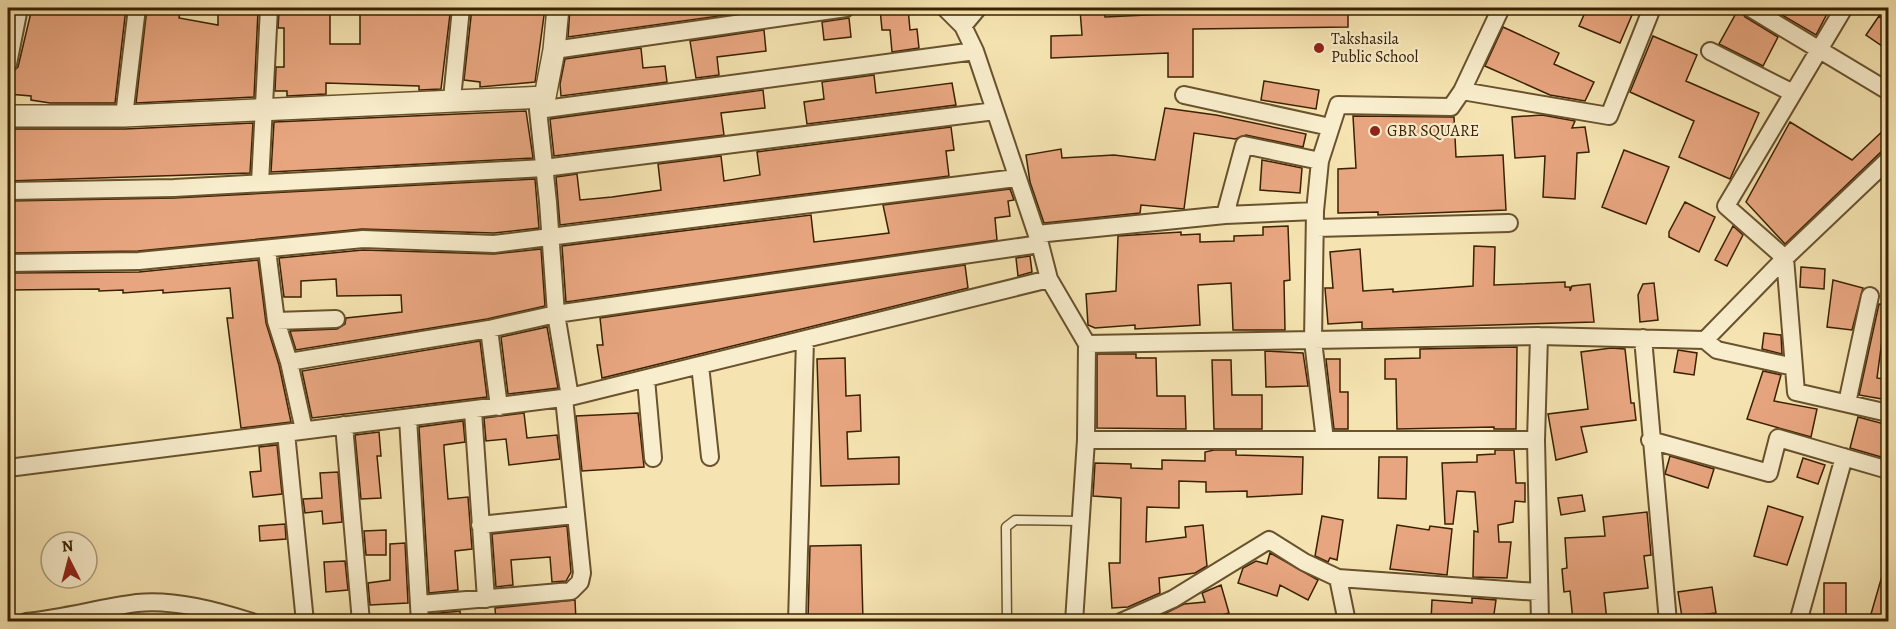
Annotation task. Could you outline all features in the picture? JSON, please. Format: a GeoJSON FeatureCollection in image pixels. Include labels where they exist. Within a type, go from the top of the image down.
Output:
{"type":"FeatureCollection","features":[{"type":"Feature","properties":{"kind":"street"},"geometry":{"type":"LineString","coordinates":[[124,116],[137,8]]}},
{"type":"Feature","properties":{"kind":"street"},"geometry":{"type":"LineString","coordinates":[[260,183],[269,8]]}},
{"type":"Feature","properties":{"kind":"street"},"geometry":{"type":"LineString","coordinates":[[452,99],[461,8]]}},
{"type":"Feature","properties":{"kind":"street"},"geometry":{"type":"LineString","coordinates":[[408,418],[420,613],[486,599],[575,589],[582,573],[575,515],[567,398],[556,314],[541,104],[555,50],[558,8]]}},
{"type":"Feature","properties":{"kind":"street"},"geometry":{"type":"LineString","coordinates":[[555,50],[846,8]]}},
{"type":"Feature","properties":{"kind":"street"},"geometry":{"type":"LineString","coordinates":[[945,8],[963,26],[975,51],[1016,178],[1039,239],[1049,279],[1087,344],[1086,440],[1074,621]]}},
{"type":"Feature","properties":{"kind":"street"},"geometry":{"type":"LineString","coordinates":[[963,26],[978,8]]}},
{"type":"Feature","properties":{"kind":"street"},"geometry":{"type":"LineString","coordinates":[[1325,440],[1313,341],[1315,211],[1320,161],[1338,105],[1451,107],[1462,91],[1502,8]]}},
{"type":"Feature","properties":{"kind":"street"},"geometry":{"type":"LineString","coordinates":[[1462,91],[1609,116],[1652,8]]}},
{"type":"Feature","properties":{"kind":"street"},"geometry":{"type":"LineString","coordinates":[[1750,8],[1888,92]]}},
{"type":"Feature","properties":{"kind":"street"},"geometry":{"type":"LineString","coordinates":[[1844,8],[1726,206],[1785,258],[1796,392],[1888,413]]}},
{"type":"Feature","properties":{"kind":"street"},"geometry":{"type":"LineString","coordinates":[[8,64],[15,10]]}},
{"type":"Feature","properties":{"kind":"street"},"geometry":{"type":"LineString","coordinates":[[8,116],[124,116],[452,99],[541,104],[975,51]]}},
{"type":"Feature","properties":{"kind":"street"},"geometry":{"type":"LineString","coordinates":[[1710,51],[1793,93]]}},
{"type":"Feature","properties":{"kind":"street"},"geometry":{"type":"LineString","coordinates":[[1184,95],[1330,127]]}},
{"type":"Feature","properties":{"kind":"street"},"geometry":{"type":"LineString","coordinates":[[8,191],[174,188],[544,168],[995,111]]}},
{"type":"Feature","properties":{"kind":"street"},"geometry":{"type":"LineString","coordinates":[[1225,215],[1244,145],[1320,161]]}},
{"type":"Feature","properties":{"kind":"street"},"geometry":{"type":"LineString","coordinates":[[1705,340],[1785,258],[1888,160]]}},
{"type":"Feature","properties":{"kind":"street"},"geometry":{"type":"LineString","coordinates":[[8,263],[139,261],[363,239],[494,244],[1016,178]]}},
{"type":"Feature","properties":{"kind":"street"},"geometry":{"type":"LineString","coordinates":[[289,362],[489,329],[556,314],[1039,239],[1225,215],[1315,211]]}},
{"type":"Feature","properties":{"kind":"street"},"geometry":{"type":"LineString","coordinates":[[1316,228],[1509,223]]}},
{"type":"Feature","properties":{"kind":"street"},"geometry":{"type":"LineString","coordinates":[[267,250],[276,321],[289,362],[303,430]]}},
{"type":"Feature","properties":{"kind":"street"},"geometry":{"type":"LineString","coordinates":[[8,468],[567,398],[1049,279]]}},
{"type":"Feature","properties":{"kind":"street"},"geometry":{"type":"LineString","coordinates":[[1847,403],[1870,296]]}},
{"type":"Feature","properties":{"kind":"street"},"geometry":{"type":"LineString","coordinates":[[276,321],[336,319]]}},
{"type":"Feature","properties":{"kind":"street"},"geometry":{"type":"LineString","coordinates":[[489,329],[499,407]]}},
{"type":"Feature","properties":{"kind":"street"},"geometry":{"type":"LineString","coordinates":[[1087,344],[1539,336],[1705,340],[1717,350],[1794,367]]}},
{"type":"Feature","properties":{"kind":"street"},"geometry":{"type":"LineString","coordinates":[[1539,336],[1536,440],[1540,621]]}},
{"type":"Feature","properties":{"kind":"street"},"geometry":{"type":"LineString","coordinates":[[1642,338],[1668,621]]}},
{"type":"Feature","properties":{"kind":"street"},"geometry":{"type":"LineString","coordinates":[[797,621],[805,340]]}},
{"type":"Feature","properties":{"kind":"street"},"geometry":{"type":"LineString","coordinates":[[700,365],[710,457]]}},
{"type":"Feature","properties":{"kind":"street"},"geometry":{"type":"LineString","coordinates":[[646,379],[653,458]]}},
{"type":"Feature","properties":{"kind":"street"},"geometry":{"type":"LineString","coordinates":[[473,411],[486,599]]}},
{"type":"Feature","properties":{"kind":"street"},"geometry":{"type":"LineString","coordinates":[[344,425],[361,621]]}},
{"type":"Feature","properties":{"kind":"street"},"geometry":{"type":"LineString","coordinates":[[286,433],[305,621]]}},
{"type":"Feature","properties":{"kind":"street"},"geometry":{"type":"LineString","coordinates":[[1650,440],[1768,473],[1778,438],[1888,470]]}},
{"type":"Feature","properties":{"kind":"street"},"geometry":{"type":"LineString","coordinates":[[1086,440],[1536,440]]}},
{"type":"Feature","properties":{"kind":"street"},"geometry":{"type":"LineString","coordinates":[[1798,621],[1844,457]]}},
{"type":"Feature","properties":{"kind":"street"},"geometry":{"type":"LineString","coordinates":[[480,525],[575,515]]}},
{"type":"Feature","properties":{"kind":"street"},"geometry":{"type":"LineString","coordinates":[[1121,621],[1173,599],[1269,540],[1304,562],[1338,578],[1538,592]]}},
{"type":"Feature","properties":{"kind":"street"},"geometry":{"type":"LineString","coordinates":[[1338,578],[1347,621]]}},
{"type":"Feature","properties":{"kind":"street"},"geometry":{"type":"LineString","coordinates":[[26,621],[65,618],[138,603],[189,607],[252,621]]}},
{"type":"Feature","properties":{"kind":"lane"},"geometry":{"type":"LineString","coordinates":[[1007,621],[1006,527],[1015,520],[1081,521]]}},
{"type":"Feature","properties":{"kind":"building"},"geometry":{"type":"Polygon","coordinates":[[[32,8],[126,8],[115,103],[50,103],[31,100],[31,96],[8,94],[9,74],[18,67],[32,8]]]}},
{"type":"Feature","properties":{"kind":"building"},"geometry":{"type":"Polygon","coordinates":[[[147,8],[181,8],[179,18],[218,25],[218,11],[258,11],[254,97],[136,103],[147,8]]]}},
{"type":"Feature","properties":{"kind":"building"},"geometry":{"type":"Polygon","coordinates":[[[282,8],[330,8],[330,44],[360,44],[360,8],[445,8],[445,13],[450,14],[441,89],[419,90],[419,86],[326,83],[326,94],[287,96],[287,91],[275,91],[276,67],[284,67],[284,28],[278,28],[279,12],[282,12],[282,8]]]}},
{"type":"Feature","properties":{"kind":"building"},"geometry":{"type":"Polygon","coordinates":[[[472,8],[545,8],[535,82],[480,87],[480,82],[464,80],[472,8]]]}},
{"type":"Feature","properties":{"kind":"building"},"geometry":{"type":"Polygon","coordinates":[[[570,8],[632,8],[632,10],[654,8],[762,10],[568,37],[570,8]]]}},
{"type":"Feature","properties":{"kind":"building"},"geometry":{"type":"Polygon","coordinates":[[[908,8],[910,30],[917,29],[919,48],[892,52],[890,30],[882,30],[880,9],[908,8]]]}},
{"type":"Feature","properties":{"kind":"building"},"geometry":{"type":"Polygon","coordinates":[[[1167,8],[1348,8],[1348,27],[1193,29],[1193,77],[1168,77],[1168,53],[1051,58],[1051,36],[1082,35],[1080,10],[1104,9],[1105,17],[1168,14],[1167,8]]]}},
{"type":"Feature","properties":{"kind":"building"},"geometry":{"type":"Polygon","coordinates":[[[1587,8],[1635,8],[1620,43],[1579,26],[1587,8]]]}},
{"type":"Feature","properties":{"kind":"building"},"geometry":{"type":"Polygon","coordinates":[[[1739,8],[1745,17],[1778,37],[1763,66],[1719,44],[1739,8]]]}},
{"type":"Feature","properties":{"kind":"building"},"geometry":{"type":"Polygon","coordinates":[[[1770,8],[1830,8],[1816,35],[1770,8]]]}},
{"type":"Feature","properties":{"kind":"building"},"geometry":{"type":"Polygon","coordinates":[[[1879,16],[1888,20],[1888,50],[1866,35],[1879,16]]]}},
{"type":"Feature","properties":{"kind":"building"},"geometry":{"type":"Polygon","coordinates":[[[849,18],[851,37],[824,40],[822,22],[849,18]]]}},
{"type":"Feature","properties":{"kind":"building"},"geometry":{"type":"Polygon","coordinates":[[[1503,27],[1559,53],[1554,64],[1594,82],[1585,101],[1550,95],[1485,66],[1503,27]]]}},
{"type":"Feature","properties":{"kind":"building"},"geometry":{"type":"Polygon","coordinates":[[[764,30],[766,51],[717,57],[719,75],[696,78],[690,41],[764,30]]]}},
{"type":"Feature","properties":{"kind":"building"},"geometry":{"type":"Polygon","coordinates":[[[1653,36],[1697,55],[1686,81],[1759,113],[1730,179],[1679,157],[1694,121],[1630,92],[1653,36]]]}},
{"type":"Feature","properties":{"kind":"building"},"geometry":{"type":"Polygon","coordinates":[[[641,48],[643,68],[665,66],[667,82],[561,96],[560,84],[565,59],[641,48]]]}},
{"type":"Feature","properties":{"kind":"building"},"geometry":{"type":"Polygon","coordinates":[[[874,75],[876,93],[952,83],[956,105],[807,124],[804,102],[824,99],[822,82],[874,75]]]}},
{"type":"Feature","properties":{"kind":"building"},"geometry":{"type":"Polygon","coordinates":[[[1264,81],[1319,90],[1316,109],[1261,100],[1264,81]]]}},
{"type":"Feature","properties":{"kind":"building"},"geometry":{"type":"Polygon","coordinates":[[[763,90],[765,108],[721,113],[724,135],[554,156],[550,119],[763,90]]]}},
{"type":"Feature","properties":{"kind":"building"},"geometry":{"type":"Polygon","coordinates":[[[1165,108],[1216,115],[1306,134],[1303,147],[1246,135],[1235,139],[1194,133],[1184,209],[1141,205],[1140,213],[1044,223],[1030,182],[1026,155],[1061,149],[1062,158],[1114,155],[1155,160],[1165,108]]]}},
{"type":"Feature","properties":{"kind":"building"},"geometry":{"type":"Polygon","coordinates":[[[526,111],[533,158],[271,172],[274,122],[526,111]]]}},
{"type":"Feature","properties":{"kind":"building"},"geometry":{"type":"Polygon","coordinates":[[[1542,115],[1575,121],[1572,128],[1585,127],[1589,152],[1577,153],[1575,199],[1543,197],[1545,156],[1515,158],[1512,117],[1542,115]]]}},
{"type":"Feature","properties":{"kind":"building"},"geometry":{"type":"Polygon","coordinates":[[[1353,116],[1454,117],[1456,157],[1503,155],[1506,210],[1378,215],[1378,212],[1338,213],[1338,169],[1356,168],[1353,116]]]}},
{"type":"Feature","properties":{"kind":"building"},"geometry":{"type":"Polygon","coordinates":[[[1790,122],[1852,160],[1888,126],[1888,150],[1881,152],[1785,244],[1746,202],[1790,122]]]}},
{"type":"Feature","properties":{"kind":"building"},"geometry":{"type":"Polygon","coordinates":[[[253,123],[250,173],[8,181],[8,129],[125,129],[253,123]]]}},
{"type":"Feature","properties":{"kind":"building"},"geometry":{"type":"Polygon","coordinates":[[[951,127],[954,150],[946,151],[949,176],[560,225],[556,177],[577,174],[580,200],[612,197],[661,190],[658,164],[721,156],[724,181],[760,175],[757,152],[951,127]]]}},
{"type":"Feature","properties":{"kind":"building"},"geometry":{"type":"Polygon","coordinates":[[[1624,150],[1669,167],[1646,224],[1602,207],[1624,150]]]}},
{"type":"Feature","properties":{"kind":"building"},"geometry":{"type":"Polygon","coordinates":[[[1262,160],[1302,168],[1300,193],[1260,190],[1262,160]]]}},
{"type":"Feature","properties":{"kind":"building"},"geometry":{"type":"Polygon","coordinates":[[[535,179],[539,228],[494,233],[362,229],[138,251],[8,253],[8,201],[174,198],[535,179]]]}},
{"type":"Feature","properties":{"kind":"building"},"geometry":{"type":"Polygon","coordinates":[[[1010,189],[1014,200],[1008,201],[1010,216],[995,218],[997,240],[566,302],[562,246],[811,215],[814,242],[889,233],[883,205],[1010,189]]]}},
{"type":"Feature","properties":{"kind":"building"},"geometry":{"type":"Polygon","coordinates":[[[1685,202],[1715,217],[1699,252],[1669,237],[1669,232],[1685,202]]]}},
{"type":"Feature","properties":{"kind":"building"},"geometry":{"type":"Polygon","coordinates":[[[1288,226],[1290,280],[1284,281],[1285,330],[1233,330],[1231,283],[1198,285],[1200,325],[1135,329],[1135,325],[1095,328],[1088,325],[1086,294],[1116,291],[1118,236],[1181,232],[1181,235],[1200,234],[1200,242],[1234,241],[1234,236],[1263,235],[1263,227],[1288,226]]]}},
{"type":"Feature","properties":{"kind":"building"},"geometry":{"type":"Polygon","coordinates":[[[1733,226],[1743,235],[1727,266],[1715,260],[1733,226]]]}},
{"type":"Feature","properties":{"kind":"building"},"geometry":{"type":"Polygon","coordinates":[[[1474,246],[1495,247],[1494,285],[1565,282],[1565,287],[1570,287],[1570,291],[1572,286],[1590,284],[1594,322],[1362,329],[1362,322],[1328,324],[1325,288],[1333,288],[1330,252],[1360,249],[1363,291],[1393,289],[1393,292],[1473,286],[1474,246]]]}},
{"type":"Feature","properties":{"kind":"building"},"geometry":{"type":"Polygon","coordinates":[[[541,249],[545,306],[487,319],[296,350],[290,331],[337,329],[345,324],[346,318],[402,312],[401,295],[337,296],[336,279],[301,281],[301,297],[284,297],[279,258],[363,250],[494,254],[541,249]]]}},
{"type":"Feature","properties":{"kind":"building"},"geometry":{"type":"Polygon","coordinates":[[[1030,256],[1032,272],[1018,276],[1016,258],[1030,256]]]}},
{"type":"Feature","properties":{"kind":"building"},"geometry":{"type":"Polygon","coordinates":[[[258,260],[266,323],[279,365],[291,422],[241,428],[227,318],[233,318],[230,288],[163,293],[163,290],[123,293],[123,290],[99,291],[99,289],[8,290],[8,273],[139,272],[258,260]]]}},
{"type":"Feature","properties":{"kind":"building"},"geometry":{"type":"Polygon","coordinates":[[[965,265],[968,288],[602,378],[597,345],[603,345],[600,318],[965,265]]]}},
{"type":"Feature","properties":{"kind":"building"},"geometry":{"type":"Polygon","coordinates":[[[1801,267],[1825,269],[1824,289],[1800,287],[1801,267]]]}},
{"type":"Feature","properties":{"kind":"building"},"geometry":{"type":"Polygon","coordinates":[[[1833,280],[1863,288],[1852,330],[1827,327],[1833,280]]]}},
{"type":"Feature","properties":{"kind":"building"},"geometry":{"type":"Polygon","coordinates":[[[1654,283],[1658,320],[1640,322],[1638,295],[1643,284],[1654,283]]]}},
{"type":"Feature","properties":{"kind":"building"},"geometry":{"type":"Polygon","coordinates":[[[1879,304],[1888,305],[1888,334],[1883,333],[1877,378],[1888,380],[1888,400],[1859,395],[1879,304]]]}},
{"type":"Feature","properties":{"kind":"building"},"geometry":{"type":"Polygon","coordinates":[[[547,327],[558,388],[508,394],[501,337],[547,327]]]}},
{"type":"Feature","properties":{"kind":"building"},"geometry":{"type":"Polygon","coordinates":[[[1764,333],[1781,335],[1782,354],[1762,349],[1764,333]]]}},
{"type":"Feature","properties":{"kind":"building"},"geometry":{"type":"Polygon","coordinates":[[[480,341],[487,397],[312,418],[302,371],[480,341]]]}},
{"type":"Feature","properties":{"kind":"building"},"geometry":{"type":"Polygon","coordinates":[[[1517,347],[1516,429],[1494,429],[1494,427],[1397,429],[1396,379],[1385,379],[1385,359],[1420,358],[1420,349],[1517,347]]]}},
{"type":"Feature","properties":{"kind":"building"},"geometry":{"type":"Polygon","coordinates":[[[1611,348],[1625,349],[1631,403],[1634,403],[1636,420],[1581,427],[1587,452],[1556,460],[1548,414],[1588,409],[1581,352],[1611,348]]]}},
{"type":"Feature","properties":{"kind":"building"},"geometry":{"type":"Polygon","coordinates":[[[1678,350],[1697,353],[1694,375],[1674,372],[1678,350]]]}},
{"type":"Feature","properties":{"kind":"building"},"geometry":{"type":"Polygon","coordinates":[[[1265,351],[1303,353],[1308,386],[1266,387],[1265,351]]]}},
{"type":"Feature","properties":{"kind":"building"},"geometry":{"type":"Polygon","coordinates":[[[1097,354],[1136,354],[1136,358],[1156,358],[1157,396],[1185,396],[1186,429],[1097,428],[1097,354]]]}},
{"type":"Feature","properties":{"kind":"building"},"geometry":{"type":"Polygon","coordinates":[[[845,358],[846,396],[860,395],[861,431],[847,432],[848,459],[899,457],[899,484],[821,486],[817,359],[845,358]]]}},
{"type":"Feature","properties":{"kind":"building"},"geometry":{"type":"Polygon","coordinates":[[[1326,359],[1340,359],[1340,392],[1348,392],[1348,429],[1334,429],[1326,359]]]}},
{"type":"Feature","properties":{"kind":"building"},"geometry":{"type":"Polygon","coordinates":[[[1212,360],[1231,360],[1232,395],[1262,395],[1262,429],[1214,429],[1212,360]]]}},
{"type":"Feature","properties":{"kind":"building"},"geometry":{"type":"Polygon","coordinates":[[[1763,371],[1781,375],[1774,401],[1817,409],[1811,437],[1747,419],[1763,371]]]}},
{"type":"Feature","properties":{"kind":"building"},"geometry":{"type":"Polygon","coordinates":[[[524,413],[527,438],[557,435],[560,459],[509,465],[506,439],[486,441],[484,418],[524,413]]]}},
{"type":"Feature","properties":{"kind":"building"},"geometry":{"type":"Polygon","coordinates":[[[638,413],[644,467],[582,471],[576,416],[638,413]]]}},
{"type":"Feature","properties":{"kind":"building"},"geometry":{"type":"Polygon","coordinates":[[[1858,417],[1888,425],[1888,459],[1850,448],[1858,417]]]}},
{"type":"Feature","properties":{"kind":"building"},"geometry":{"type":"Polygon","coordinates":[[[463,421],[465,442],[444,445],[444,449],[448,499],[468,497],[472,549],[455,551],[458,590],[429,593],[419,427],[463,421]]]}},
{"type":"Feature","properties":{"kind":"building"},"geometry":{"type":"Polygon","coordinates":[[[379,432],[381,456],[377,456],[381,498],[361,499],[355,435],[379,432]]]}},
{"type":"Feature","properties":{"kind":"building"},"geometry":{"type":"Polygon","coordinates":[[[277,445],[282,494],[253,497],[250,472],[261,471],[259,447],[277,445]]]}},
{"type":"Feature","properties":{"kind":"building"},"geometry":{"type":"Polygon","coordinates":[[[1236,450],[1236,455],[1303,457],[1302,494],[1247,497],[1247,491],[1206,492],[1206,482],[1179,481],[1179,508],[1147,507],[1146,542],[1186,537],[1185,527],[1203,525],[1207,566],[1195,573],[1159,578],[1160,593],[1128,607],[1112,608],[1109,563],[1120,563],[1121,498],[1093,496],[1095,463],[1131,464],[1131,468],[1162,469],[1162,460],[1205,461],[1205,452],[1236,450]]]}},
{"type":"Feature","properties":{"kind":"building"},"geometry":{"type":"Polygon","coordinates":[[[1495,450],[1514,450],[1516,483],[1525,483],[1525,502],[1515,501],[1513,522],[1498,525],[1499,542],[1511,542],[1507,578],[1473,577],[1474,531],[1478,532],[1475,492],[1457,491],[1453,524],[1445,524],[1442,463],[1477,462],[1477,455],[1495,454],[1495,450]]]}},
{"type":"Feature","properties":{"kind":"building"},"geometry":{"type":"Polygon","coordinates":[[[1670,456],[1714,469],[1708,488],[1665,474],[1670,456]]]}},
{"type":"Feature","properties":{"kind":"building"},"geometry":{"type":"Polygon","coordinates":[[[1379,457],[1407,457],[1406,499],[1378,498],[1379,457]]]}},
{"type":"Feature","properties":{"kind":"building"},"geometry":{"type":"Polygon","coordinates":[[[1803,458],[1825,465],[1818,484],[1797,477],[1803,458]]]}},
{"type":"Feature","properties":{"kind":"building"},"geometry":{"type":"Polygon","coordinates":[[[338,472],[342,522],[323,524],[322,511],[305,513],[303,499],[322,498],[320,473],[338,472]]]}},
{"type":"Feature","properties":{"kind":"building"},"geometry":{"type":"Polygon","coordinates":[[[1582,495],[1585,511],[1561,515],[1558,498],[1582,495]]]}},
{"type":"Feature","properties":{"kind":"building"},"geometry":{"type":"Polygon","coordinates":[[[1768,506],[1803,517],[1787,565],[1754,556],[1768,506]]]}},
{"type":"Feature","properties":{"kind":"building"},"geometry":{"type":"Polygon","coordinates":[[[1647,512],[1651,555],[1644,556],[1648,588],[1604,593],[1607,621],[1573,621],[1570,591],[1564,592],[1562,569],[1567,568],[1565,538],[1605,536],[1603,517],[1647,512]]]}},
{"type":"Feature","properties":{"kind":"building"},"geometry":{"type":"Polygon","coordinates":[[[1322,516],[1343,520],[1337,560],[1330,558],[1328,562],[1315,556],[1322,516]]]}},
{"type":"Feature","properties":{"kind":"building"},"geometry":{"type":"Polygon","coordinates":[[[285,524],[286,539],[260,541],[259,526],[285,524]]]}},
{"type":"Feature","properties":{"kind":"building"},"geometry":{"type":"Polygon","coordinates":[[[1397,525],[1429,530],[1430,526],[1452,529],[1447,575],[1390,569],[1397,525]]]}},
{"type":"Feature","properties":{"kind":"building"},"geometry":{"type":"Polygon","coordinates":[[[567,526],[571,572],[566,581],[552,582],[550,557],[511,560],[513,585],[496,587],[492,534],[567,526]]]}},
{"type":"Feature","properties":{"kind":"building"},"geometry":{"type":"Polygon","coordinates":[[[386,530],[386,555],[366,555],[364,531],[386,530]]]}},
{"type":"Feature","properties":{"kind":"building"},"geometry":{"type":"Polygon","coordinates":[[[405,543],[408,603],[370,605],[368,583],[390,580],[390,544],[405,543]]]}},
{"type":"Feature","properties":{"kind":"building"},"geometry":{"type":"Polygon","coordinates":[[[861,545],[863,621],[808,621],[810,546],[861,545]]]}},
{"type":"Feature","properties":{"kind":"building"},"geometry":{"type":"Polygon","coordinates":[[[1270,553],[1318,580],[1308,600],[1280,585],[1277,596],[1238,583],[1243,568],[1256,561],[1267,564],[1270,553]]]}},
{"type":"Feature","properties":{"kind":"building"},"geometry":{"type":"Polygon","coordinates":[[[345,561],[348,590],[326,592],[324,562],[345,561]]]}},
{"type":"Feature","properties":{"kind":"building"},"geometry":{"type":"Polygon","coordinates":[[[1884,569],[1888,569],[1888,621],[1869,621],[1884,569]]]}},
{"type":"Feature","properties":{"kind":"building"},"geometry":{"type":"Polygon","coordinates":[[[1824,583],[1846,583],[1846,621],[1824,621],[1824,583]]]}},
{"type":"Feature","properties":{"kind":"building"},"geometry":{"type":"Polygon","coordinates":[[[1221,585],[1229,613],[1200,621],[1159,621],[1158,617],[1184,604],[1205,602],[1202,593],[1221,585]]]}},
{"type":"Feature","properties":{"kind":"building"},"geometry":{"type":"Polygon","coordinates":[[[1712,587],[1716,613],[1682,617],[1678,592],[1712,587]]]}},
{"type":"Feature","properties":{"kind":"building"},"geometry":{"type":"Polygon","coordinates":[[[1472,598],[1496,600],[1493,621],[1431,621],[1432,600],[1472,603],[1472,598]]]}},
{"type":"Feature","properties":{"kind":"building"},"geometry":{"type":"Polygon","coordinates":[[[575,600],[576,621],[496,621],[495,608],[575,600]]]}},
{"type":"Feature","properties":{"kind":"building"},"geometry":{"type":"Polygon","coordinates":[[[460,611],[461,621],[430,621],[430,614],[460,611]]]}},
{"type":"Feature","properties":{"kind":"place","name":"Takshasila Public School"},"geometry":{"type":"Point","coordinates":[1319,48]}},
{"type":"Feature","properties":{"kind":"place","name":"GBR SQUARE"},"geometry":{"type":"Point","coordinates":[1375,131]}}]}
